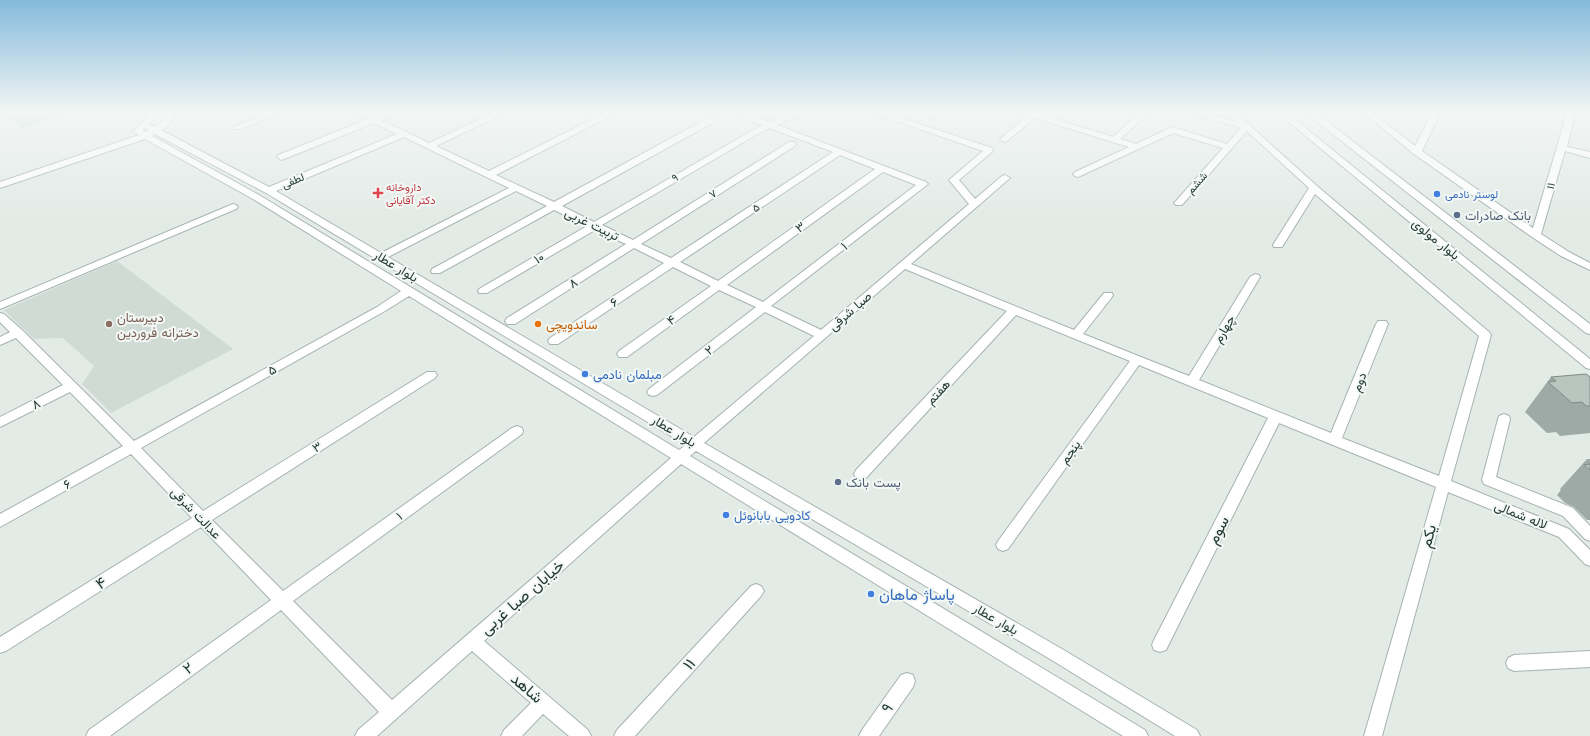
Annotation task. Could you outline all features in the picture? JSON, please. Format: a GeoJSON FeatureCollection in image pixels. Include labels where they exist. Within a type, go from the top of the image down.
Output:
{"type":"FeatureCollection","features":[{"type":"Feature","properties":{"kind":"street"},"geometry":{"type":"LineString","coordinates":[[0,177],[92,147]]}},
{"type":"Feature","properties":{"kind":"street"},"geometry":{"type":"LineString","coordinates":[[0,186],[101,147]]}},
{"type":"Feature","properties":{"kind":"street","name":"بلوار عطار"},"geometry":{"type":"LineString","coordinates":[[174,147],[1139,736]]}},
{"type":"Feature","properties":{"kind":"street","name":"بلوار عطار"},"geometry":{"type":"LineString","coordinates":[[181,147],[269,191],[695,444],[1056,654],[1191,736]]}},
{"type":"Feature","properties":{"kind":"street"},"geometry":{"type":"LineString","coordinates":[[281,157],[306,147]]}},
{"type":"Feature","properties":{"kind":"street","name":"لطفی"},"geometry":{"type":"LineString","coordinates":[[269,191],[372,147]]}},
{"type":"Feature","properties":{"kind":"street","name":"تربیت غربی"},"geometry":{"type":"LineString","coordinates":[[432,147],[822,335]]}},
{"type":"Feature","properties":{"kind":"street"},"geometry":{"type":"LineString","coordinates":[[489,175],[544,147]]}},
{"type":"Feature","properties":{"kind":"street"},"geometry":{"type":"LineString","coordinates":[[436,270],[661,147]]}},
{"type":"Feature","properties":{"kind":"street","name":"۹"},"geometry":{"type":"LineString","coordinates":[[594,225],[728,147]]}},
{"type":"Feature","properties":{"kind":"street","name":"۷"},"geometry":{"type":"LineString","coordinates":[[634,245],[787,147]]}},
{"type":"Feature","properties":{"kind":"street"},"geometry":{"type":"LineString","coordinates":[[827,147],[882,168]]}},
{"type":"Feature","properties":{"kind":"street"},"geometry":{"type":"LineString","coordinates":[[974,204],[954,180],[989,150],[981,147]]}},
{"type":"Feature","properties":{"kind":"street"},"geometry":{"type":"LineString","coordinates":[[1078,174],[1132,147]]}},
{"type":"Feature","properties":{"kind":"street","name":"ششم"},"geometry":{"type":"LineString","coordinates":[[1179,203],[1228,147]]}},
{"type":"Feature","properties":{"kind":"street"},"geometry":{"type":"LineString","coordinates":[[1269,147],[1314,188],[1278,245]]}},
{"type":"Feature","properties":{"kind":"street","name":"بلوار مولوی"},"geometry":{"type":"LineString","coordinates":[[1324,147],[1590,364]]}},
{"type":"Feature","properties":{"kind":"street","name":"بلوار مولوی"},"geometry":{"type":"LineString","coordinates":[[1354,147],[1590,330]]}},
{"type":"Feature","properties":{"kind":"street"},"geometry":{"type":"LineString","coordinates":[[1411,147],[1536,235],[1590,268]]}},
{"type":"Feature","properties":{"kind":"street"},"geometry":{"type":"LineString","coordinates":[[1417,152],[1419,147]]}},
{"type":"Feature","properties":{"kind":"street"},"geometry":{"type":"LineString","coordinates":[[1562,148],[1590,155]]}},
{"type":"Feature","properties":{"kind":"street","name":"۱۱"},"geometry":{"type":"LineString","coordinates":[[1536,235],[1562,148]]}},
{"type":"Feature","properties":{"kind":"street","name":"۵"},"geometry":{"type":"LineString","coordinates":[[673,263],[839,152]]}},
{"type":"Feature","properties":{"kind":"street","name":"۱"},"geometry":{"type":"LineString","coordinates":[[765,307],[924,184],[882,168]]}},
{"type":"Feature","properties":{"kind":"street","name":"۳"},"geometry":{"type":"LineString","coordinates":[[719,285],[882,168]]}},
{"type":"Feature","properties":{"kind":"street","name":"صبا شرقی"},"geometry":{"type":"LineString","coordinates":[[680,457],[1005,178]]}},
{"type":"Feature","properties":{"kind":"street"},"geometry":{"type":"LineString","coordinates":[[380,257],[516,188]]}},
{"type":"Feature","properties":{"kind":"street","name":"یکم"},"geometry":{"type":"LineString","coordinates":[[1314,188],[1485,336],[1442,484],[1373,736]]}},
{"type":"Feature","properties":{"kind":"street"},"geometry":{"type":"LineString","coordinates":[[0,306],[233,207]]}},
{"type":"Feature","properties":{"kind":"street","name":"۱۰"},"geometry":{"type":"LineString","coordinates":[[483,291],[594,225]]}},
{"type":"Feature","properties":{"kind":"street","name":"۸"},"geometry":{"type":"LineString","coordinates":[[511,321],[634,245]]}},
{"type":"Feature","properties":{"kind":"street","name":"۶"},"geometry":{"type":"LineString","coordinates":[[554,341],[673,263]]}},
{"type":"Feature","properties":{"kind":"street","name":"لاله شمالی"},"geometry":{"type":"LineString","coordinates":[[903,265],[1564,533],[1590,560]]}},
{"type":"Feature","properties":{"kind":"street","name":"چهارم"},"geometry":{"type":"LineString","coordinates":[[1192,382],[1256,277]]}},
{"type":"Feature","properties":{"kind":"street","name":"۴"},"geometry":{"type":"LineString","coordinates":[[623,354],[719,285]]}},
{"type":"Feature","properties":{"kind":"street","name":"۵"},"geometry":{"type":"LineString","coordinates":[[133,448],[381,309],[409,291]]}},
{"type":"Feature","properties":{"kind":"street"},"geometry":{"type":"LineString","coordinates":[[1076,335],[1108,295]]}},
{"type":"Feature","properties":{"kind":"street","name":"۲"},"geometry":{"type":"LineString","coordinates":[[653,392],[765,307]]}},
{"type":"Feature","properties":{"kind":"street","name":"هفتم"},"geometry":{"type":"LineString","coordinates":[[861,474],[1015,310]]}},
{"type":"Feature","properties":{"kind":"street","name":"عدالت شرقی"},"geometry":{"type":"LineString","coordinates":[[0,316],[72,386],[391,712]]}},
{"type":"Feature","properties":{"kind":"street","name":"دوم"},"geometry":{"type":"LineString","coordinates":[[1335,440],[1382,324]]}},
{"type":"Feature","properties":{"kind":"street"},"geometry":{"type":"LineString","coordinates":[[0,341],[18,333]]}},
{"type":"Feature","properties":{"kind":"street","name":"پنجم"},"geometry":{"type":"LineString","coordinates":[[1003,545],[1138,360]]}},
{"type":"Feature","properties":{"kind":"street","name":"۳"},"geometry":{"type":"LineString","coordinates":[[202,519],[432,375]]}},
{"type":"Feature","properties":{"kind":"street","name":"۸"},"geometry":{"type":"LineString","coordinates":[[0,422],[72,386]]}},
{"type":"Feature","properties":{"kind":"street","name":"سوم"},"geometry":{"type":"LineString","coordinates":[[1160,645],[1276,416]]}},
{"type":"Feature","properties":{"kind":"street"},"geometry":{"type":"LineString","coordinates":[[1504,419],[1489,480],[1568,512],[1590,535]]}},
{"type":"Feature","properties":{"kind":"street","name":"۱"},"geometry":{"type":"LineString","coordinates":[[282,601],[517,431]]}},
{"type":"Feature","properties":{"kind":"street","name":"۶"},"geometry":{"type":"LineString","coordinates":[[0,521],[133,448]]}},
{"type":"Feature","properties":{"kind":"street","name":"خیابان صبا غربی"},"geometry":{"type":"LineString","coordinates":[[364,736],[680,457]]}},
{"type":"Feature","properties":{"kind":"street","name":"۴"},"geometry":{"type":"LineString","coordinates":[[0,646],[202,519]]}},
{"type":"Feature","properties":{"kind":"street","name":"۱۱"},"geometry":{"type":"LineString","coordinates":[[623,736],[756,592]]}},
{"type":"Feature","properties":{"kind":"street","name":"۲"},"geometry":{"type":"LineString","coordinates":[[95,736],[282,601]]}},
{"type":"Feature","properties":{"kind":"street","name":"شاهد"},"geometry":{"type":"LineString","coordinates":[[472,641],[582,736]]}},
{"type":"Feature","properties":{"kind":"street"},"geometry":{"type":"LineString","coordinates":[[1514,663],[1590,659]]}},
{"type":"Feature","properties":{"kind":"street","name":"۹"},"geometry":{"type":"LineString","coordinates":[[868,736],[907,681]]}},
{"type":"Feature","properties":{"kind":"street"},"geometry":{"type":"LineString","coordinates":[[510,736],[543,702]]}},
{"type":"Feature","properties":{"kind":"shaded area","name":"دبیرستان دخترانه فروردین"},"geometry":{"type":"Polygon","coordinates":[[[117,261],[233,349],[111,413],[82,384],[94,366],[63,338],[34,339],[4,310],[117,261]]]}},
{"type":"Feature","properties":{"kind":"building"},"geometry":{"type":"Polygon","coordinates":[[[1586,374],[1590,377],[1590,406],[1586,406],[1582,402],[1572,403],[1548,382],[1556,381],[1551,377],[1586,374]]]}},
{"type":"Feature","properties":{"kind":"building"},"geometry":{"type":"Polygon","coordinates":[[[1590,464],[1590,470],[1584,465],[1590,464]]]}},
{"type":"Feature","properties":{"kind":"place","name":"داروخانه دکتر آقایانی"},"geometry":{"type":"Point","coordinates":[378,193]}},
{"type":"Feature","properties":{"kind":"place","name":"لوستر نادمی"},"geometry":{"type":"Point","coordinates":[1437,194]}},
{"type":"Feature","properties":{"kind":"place","name":"بانک صادرات"},"geometry":{"type":"Point","coordinates":[1457,215]}},
{"type":"Feature","properties":{"kind":"place","name":"دبیرستان دخترانه فروردین"},"geometry":{"type":"Point","coordinates":[109,324]}},
{"type":"Feature","properties":{"kind":"place","name":"ساندویچی"},"geometry":{"type":"Point","coordinates":[538,324]}},
{"type":"Feature","properties":{"kind":"place","name":"مبلمان نادمی"},"geometry":{"type":"Point","coordinates":[585,374]}},
{"type":"Feature","properties":{"kind":"place","name":"پست بانک"},"geometry":{"type":"Point","coordinates":[838,482]}},
{"type":"Feature","properties":{"kind":"place","name":"کادویی بابانوئل"},"geometry":{"type":"Point","coordinates":[726,515]}},
{"type":"Feature","properties":{"kind":"place","name":"پاساژ ماهان"},"geometry":{"type":"Point","coordinates":[871,594]}}]}
